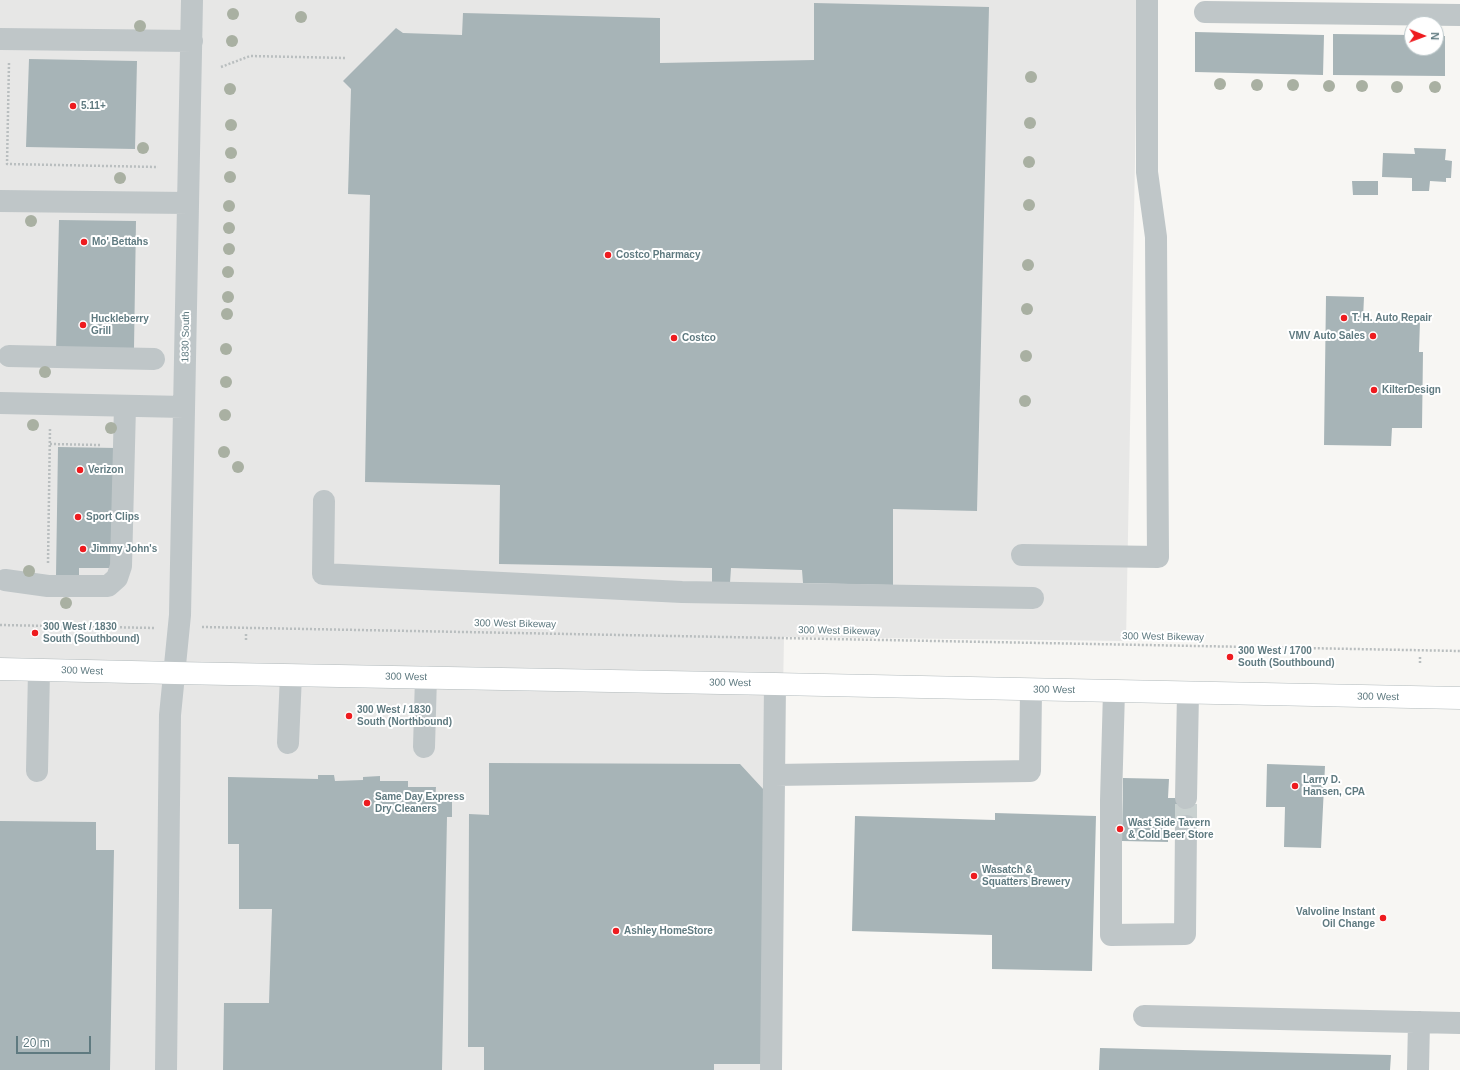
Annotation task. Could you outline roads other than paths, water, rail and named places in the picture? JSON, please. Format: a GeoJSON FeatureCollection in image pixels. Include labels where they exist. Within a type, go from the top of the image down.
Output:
{"type":"FeatureCollection","features":[{"type":"Feature","properties":{"kind":"main road","name":"300 West"},"geometry":{"type":"LineString","coordinates":[[0,668],[175,673],[1460,698]]}},
{"type":"Feature","properties":{"kind":"street","name":"1830 South"},"geometry":{"type":"LineString","coordinates":[[166,1070],[170,715],[180,615],[192,0]]}},
{"type":"Feature","properties":{"kind":"street"},"geometry":{"type":"LineString","coordinates":[[1022,555],[1158,557],[1156,237],[1147,172],[1147,0]]}},
{"type":"Feature","properties":{"kind":"street"},"geometry":{"type":"LineString","coordinates":[[1205,12],[1460,15]]}},
{"type":"Feature","properties":{"kind":"street"},"geometry":{"type":"LineString","coordinates":[[0,39],[192,41]]}},
{"type":"Feature","properties":{"kind":"street"},"geometry":{"type":"LineString","coordinates":[[0,201],[188,204]]}},
{"type":"Feature","properties":{"kind":"street"},"geometry":{"type":"LineString","coordinates":[[8,356],[154,359]]}},
{"type":"Feature","properties":{"kind":"street"},"geometry":{"type":"LineString","coordinates":[[0,403],[184,407]]}},
{"type":"Feature","properties":{"kind":"street"},"geometry":{"type":"LineString","coordinates":[[5,580],[48,586],[108,586],[117,578],[121,566],[125,406]]}},
{"type":"Feature","properties":{"kind":"street"},"geometry":{"type":"LineString","coordinates":[[324,501],[323,574],[682,592],[1033,598]]}},
{"type":"Feature","properties":{"kind":"street"},"geometry":{"type":"LineString","coordinates":[[37,771],[39,670]]}},
{"type":"Feature","properties":{"kind":"street"},"geometry":{"type":"LineString","coordinates":[[288,743],[291,675]]}},
{"type":"Feature","properties":{"kind":"street"},"geometry":{"type":"LineString","coordinates":[[424,747],[426,677]]}},
{"type":"Feature","properties":{"kind":"street"},"geometry":{"type":"LineString","coordinates":[[772,1070],[775,684]]}},
{"type":"Feature","properties":{"kind":"street"},"geometry":{"type":"LineString","coordinates":[[775,775],[1030,771],[1031,690]]}},
{"type":"Feature","properties":{"kind":"street"},"geometry":{"type":"LineString","coordinates":[[1114,691],[1111,800],[1111,935],[1185,934],[1186,826]]}},
{"type":"Feature","properties":{"kind":"street"},"geometry":{"type":"LineString","coordinates":[[1186,798],[1188,693]]}},
{"type":"Feature","properties":{"kind":"street"},"geometry":{"type":"LineString","coordinates":[[1144,1016],[1460,1023]]}},
{"type":"Feature","properties":{"kind":"street"},"geometry":{"type":"LineString","coordinates":[[1418,1070],[1419,1022]]}},
{"type":"Feature","properties":{"kind":"tunnel"},"geometry":{"type":"LineString","coordinates":[[1186,798],[1186,826]]}},
{"type":"Feature","properties":{"kind":"place","name":"5.11+"},"geometry":{"type":"Point","coordinates":[73,106]}},
{"type":"Feature","properties":{"kind":"place","name":"Mo' Bettahs"},"geometry":{"type":"Point","coordinates":[84,242]}},
{"type":"Feature","properties":{"kind":"place","name":"Costco Pharmacy"},"geometry":{"type":"Point","coordinates":[608,255]}},
{"type":"Feature","properties":{"kind":"place","name":"T. H. Auto Repair"},"geometry":{"type":"Point","coordinates":[1344,318]}},
{"type":"Feature","properties":{"kind":"place","name":"Huckleberry Grill"},"geometry":{"type":"Point","coordinates":[83,325]}},
{"type":"Feature","properties":{"kind":"place","name":"VMV Auto Sales"},"geometry":{"type":"Point","coordinates":[1373,336]}},
{"type":"Feature","properties":{"kind":"place","name":"Costco"},"geometry":{"type":"Point","coordinates":[674,338]}},
{"type":"Feature","properties":{"kind":"place","name":"KilterDesign"},"geometry":{"type":"Point","coordinates":[1374,390]}},
{"type":"Feature","properties":{"kind":"place","name":"Verizon"},"geometry":{"type":"Point","coordinates":[80,470]}},
{"type":"Feature","properties":{"kind":"place","name":"Sport Clips"},"geometry":{"type":"Point","coordinates":[78,517]}},
{"type":"Feature","properties":{"kind":"place","name":"Jimmy John's"},"geometry":{"type":"Point","coordinates":[83,549]}},
{"type":"Feature","properties":{"kind":"place","name":"300 West / 1830 South (Southbound)"},"geometry":{"type":"Point","coordinates":[35,633]}},
{"type":"Feature","properties":{"kind":"place","name":"300 West / 1700 South (Southbound)"},"geometry":{"type":"Point","coordinates":[1230,657]}},
{"type":"Feature","properties":{"kind":"place","name":"300 West / 1830 South (Northbound)"},"geometry":{"type":"Point","coordinates":[349,716]}},
{"type":"Feature","properties":{"kind":"place","name":"Larry D. Hansen, CPA"},"geometry":{"type":"Point","coordinates":[1295,786]}},
{"type":"Feature","properties":{"kind":"place","name":"Same Day Express Dry Cleaners"},"geometry":{"type":"Point","coordinates":[367,803]}},
{"type":"Feature","properties":{"kind":"place","name":"Wast Side Tavern & Cold Beer Store"},"geometry":{"type":"Point","coordinates":[1120,829]}},
{"type":"Feature","properties":{"kind":"place","name":"Wasatch & Squatters Brewery"},"geometry":{"type":"Point","coordinates":[974,876]}},
{"type":"Feature","properties":{"kind":"place","name":"Valvoline Instant Oil Change"},"geometry":{"type":"Point","coordinates":[1383,918]}},
{"type":"Feature","properties":{"kind":"place","name":"Ashley HomeStore"},"geometry":{"type":"Point","coordinates":[616,931]}}]}
